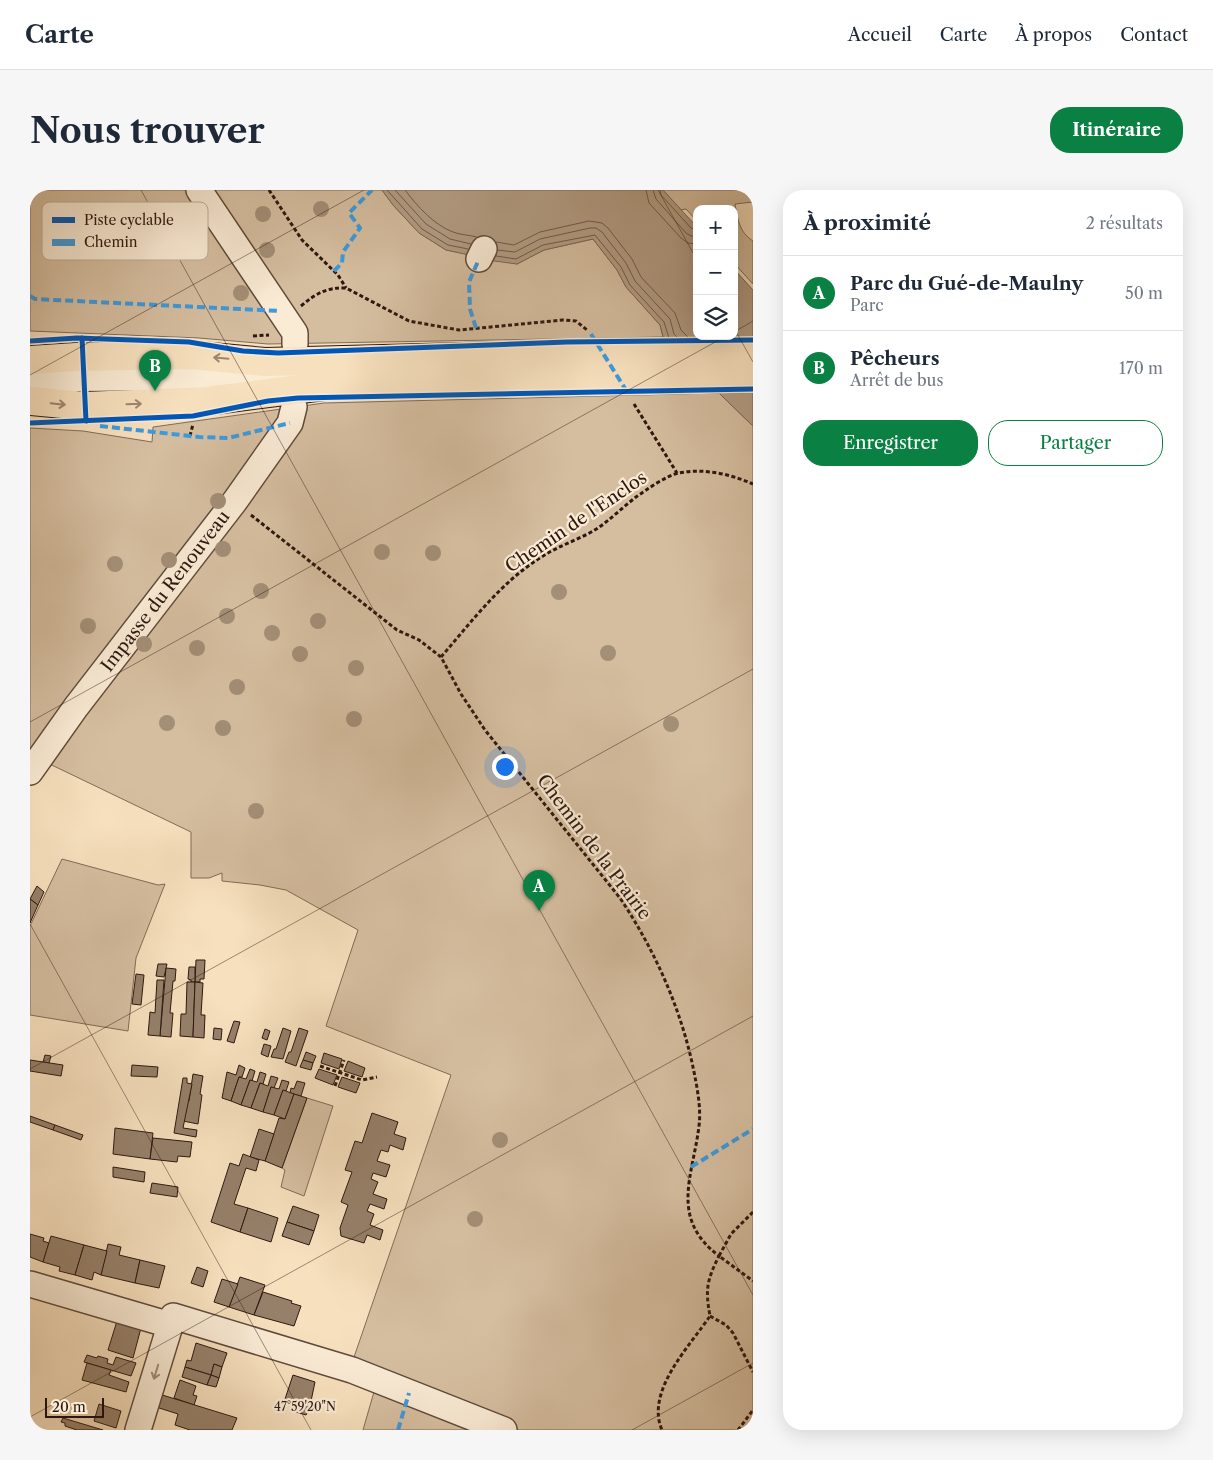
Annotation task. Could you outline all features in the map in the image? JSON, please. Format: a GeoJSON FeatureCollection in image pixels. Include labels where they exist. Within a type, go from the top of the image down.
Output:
{"type":"FeatureCollection","features":[{"type":"Feature","properties":{"kind":"main road"},"geometry":{"type":"LineString","coordinates":[[30,360],[76,357],[190,355],[266,362],[585,359],[753,352]]}},
{"type":"Feature","properties":{"kind":"main road"},"geometry":{"type":"LineString","coordinates":[[30,401],[85,406],[207,401],[332,385],[585,359],[753,378]]}},
{"type":"Feature","properties":{"kind":"street"},"geometry":{"type":"LineString","coordinates":[[199,190],[207,202]]}},
{"type":"Feature","properties":{"kind":"street"},"geometry":{"type":"LineString","coordinates":[[208,204],[292,332]]}},
{"type":"Feature","properties":{"kind":"street"},"geometry":{"type":"LineString","coordinates":[[30,379],[224,377],[445,369],[585,359],[753,364]]}},
{"type":"Feature","properties":{"kind":"street","name":"Impasse du Renouveau"},"geometry":{"type":"LineString","coordinates":[[30,772],[76,708],[235,501],[290,423],[294,407]]}},
{"type":"Feature","properties":{"kind":"street"},"geometry":{"type":"LineString","coordinates":[[30,1284],[342,1367],[504,1430]]}},
{"type":"Feature","properties":{"kind":"street"},"geometry":{"type":"LineString","coordinates":[[138,1430],[171,1321]]}},
{"type":"Feature","properties":{"kind":"path"},"geometry":{"type":"LineString","coordinates":[[269,190],[308,247],[334,271],[346,288]]}},
{"type":"Feature","properties":{"kind":"path"},"geometry":{"type":"LineString","coordinates":[[292,332],[310,298],[318,292],[337,287],[346,288],[409,321],[459,330],[563,320],[576,322],[585,359]]}},
{"type":"Feature","properties":{"kind":"path"},"geometry":{"type":"LineString","coordinates":[[634,402],[678,473]]}},
{"type":"Feature","properties":{"kind":"path"},"geometry":{"type":"LineString","coordinates":[[190,436],[193,420]]}},
{"type":"Feature","properties":{"kind":"path"},"geometry":{"type":"LineString","coordinates":[[335,1086],[344,1060]]}},
{"type":"Feature","properties":{"kind":"path"},"geometry":{"type":"LineString","coordinates":[[320,1066],[362,1080],[377,1077]]}},
{"type":"Feature","properties":{"kind":"path"},"geometry":{"type":"LineString","coordinates":[[662,1430],[657,1413],[658,1400],[676,1363],[710,1316],[706,1296],[709,1276],[731,1234],[753,1212]]}},
{"type":"Feature","properties":{"kind":"path"},"geometry":{"type":"LineString","coordinates":[[710,1316],[726,1325],[733,1333],[753,1372]]}},
{"type":"Feature","properties":{"kind":"path"},"geometry":{"type":"LineString","coordinates":[[738,1430],[753,1410]]}},
{"type":"Feature","properties":{"kind":"shaded area"},"geometry":{"type":"Polygon","coordinates":[[[30,190],[382,190],[419,233],[446,250],[517,264],[544,250],[593,239],[617,270],[626,287],[660,325],[663,337],[268,344],[199,338],[30,331],[30,190]]]}},
{"type":"Feature","properties":{"kind":"shaded area"},"geometry":{"type":"Polygon","coordinates":[[[663,190],[753,190],[753,202],[735,205],[693,205],[693,217],[686,209],[680,210],[663,190]]]}},
{"type":"Feature","properties":{"kind":"shaded area"},"geometry":{"type":"Polygon","coordinates":[[[738,220],[742,230],[753,241],[753,284],[738,267],[738,220]]]}},
{"type":"Feature","properties":{"kind":"shaded area"},"geometry":{"type":"Polygon","coordinates":[[[719,393],[753,426],[753,1430],[363,1430],[380,1371],[353,1360],[451,1075],[326,1026],[358,930],[286,890],[222,881],[222,873],[209,878],[191,878],[191,832],[33,756],[30,759],[30,428],[83,431],[152,442],[153,427],[324,403],[719,393]]]}},
{"type":"Feature","properties":{"kind":"shaded area"},"geometry":{"type":"Polygon","coordinates":[[[62,859],[158,885],[165,884],[136,958],[128,1031],[30,1015],[30,926],[62,859]]]}},
{"type":"Feature","properties":{"kind":"shaded area"},"geometry":{"type":"Polygon","coordinates":[[[307,1098],[333,1106],[304,1196],[281,1187],[285,1170],[282,1168],[307,1098]]]}},
{"type":"Feature","properties":{"kind":"water"},"geometry":{"type":"Polygon","coordinates":[[[382,190],[663,190],[693,223],[693,340],[738,340],[738,273],[753,290],[753,426],[664,340],[660,325],[626,287],[617,270],[593,239],[544,250],[517,264],[479,259],[446,250],[419,233],[382,190]]]}},
{"type":"Feature","properties":{"kind":"building"},"geometry":{"type":"Polygon","coordinates":[[[37,886],[44,892],[38,905],[30,899],[37,886]]]}},
{"type":"Feature","properties":{"kind":"building"},"geometry":{"type":"Polygon","coordinates":[[[30,899],[38,905],[30,923],[30,899]]]}},
{"type":"Feature","properties":{"kind":"building"},"geometry":{"type":"Polygon","coordinates":[[[196,960],[205,960],[204,979],[200,979],[200,982],[195,982],[196,960]]]}},
{"type":"Feature","properties":{"kind":"building"},"geometry":{"type":"Polygon","coordinates":[[[158,964],[167,964],[164,977],[156,976],[158,964]]]}},
{"type":"Feature","properties":{"kind":"building"},"geometry":{"type":"Polygon","coordinates":[[[189,967],[195,967],[195,982],[191,982],[188,979],[189,967]]]}},
{"type":"Feature","properties":{"kind":"building"},"geometry":{"type":"Polygon","coordinates":[[[166,968],[176,969],[170,1013],[173,1013],[171,1037],[160,1036],[166,968]]]}},
{"type":"Feature","properties":{"kind":"building"},"geometry":{"type":"Polygon","coordinates":[[[136,974],[144,975],[141,1005],[132,1004],[136,974]]]}},
{"type":"Feature","properties":{"kind":"building"},"geometry":{"type":"Polygon","coordinates":[[[157,980],[164,980],[160,1036],[148,1035],[150,1012],[155,1013],[157,980]]]}},
{"type":"Feature","properties":{"kind":"building"},"geometry":{"type":"Polygon","coordinates":[[[187,982],[195,982],[193,1037],[180,1036],[181,1014],[186,1014],[187,982]]]}},
{"type":"Feature","properties":{"kind":"building"},"geometry":{"type":"Polygon","coordinates":[[[195,982],[203,983],[201,1015],[205,1015],[204,1038],[193,1037],[195,982]]]}},
{"type":"Feature","properties":{"kind":"building"},"geometry":{"type":"Polygon","coordinates":[[[234,1021],[240,1022],[234,1043],[227,1041],[234,1021]]]}},
{"type":"Feature","properties":{"kind":"building"},"geometry":{"type":"Polygon","coordinates":[[[214,1028],[222,1029],[221,1040],[213,1039],[214,1028]]]}},
{"type":"Feature","properties":{"kind":"building"},"geometry":{"type":"Polygon","coordinates":[[[283,1028],[291,1031],[283,1059],[271,1057],[274,1049],[276,1049],[283,1028]]]}},
{"type":"Feature","properties":{"kind":"building"},"geometry":{"type":"Polygon","coordinates":[[[299,1028],[308,1031],[296,1066],[285,1062],[289,1052],[291,1052],[299,1028]]]}},
{"type":"Feature","properties":{"kind":"building"},"geometry":{"type":"Polygon","coordinates":[[[265,1029],[270,1031],[267,1040],[262,1038],[265,1029]]]}},
{"type":"Feature","properties":{"kind":"building"},"geometry":{"type":"Polygon","coordinates":[[[264,1044],[271,1046],[268,1057],[261,1054],[264,1044]]]}},
{"type":"Feature","properties":{"kind":"building"},"geometry":{"type":"Polygon","coordinates":[[[306,1052],[316,1056],[313,1063],[303,1060],[306,1052]]]}},
{"type":"Feature","properties":{"kind":"building"},"geometry":{"type":"Polygon","coordinates":[[[324,1053],[342,1059],[339,1069],[321,1063],[324,1053]]]}},
{"type":"Feature","properties":{"kind":"building"},"geometry":{"type":"Polygon","coordinates":[[[45,1055],[51,1056],[49,1063],[43,1062],[45,1055]]]}},
{"type":"Feature","properties":{"kind":"building"},"geometry":{"type":"Polygon","coordinates":[[[30,1060],[63,1065],[61,1076],[30,1071],[30,1060]]]}},
{"type":"Feature","properties":{"kind":"building"},"geometry":{"type":"Polygon","coordinates":[[[303,1060],[313,1063],[311,1070],[300,1067],[303,1060]]]}},
{"type":"Feature","properties":{"kind":"building"},"geometry":{"type":"Polygon","coordinates":[[[348,1061],[365,1068],[362,1077],[344,1071],[348,1061]]]}},
{"type":"Feature","properties":{"kind":"building"},"geometry":{"type":"Polygon","coordinates":[[[132,1065],[158,1067],[157,1077],[131,1076],[132,1065]]]}},
{"type":"Feature","properties":{"kind":"building"},"geometry":{"type":"Polygon","coordinates":[[[239,1065],[245,1068],[242,1077],[239,1077],[231,1101],[222,1098],[227,1072],[236,1075],[239,1065]]]}},
{"type":"Feature","properties":{"kind":"building"},"geometry":{"type":"Polygon","coordinates":[[[250,1069],[255,1071],[241,1105],[231,1101],[239,1077],[246,1079],[250,1069]]]}},
{"type":"Feature","properties":{"kind":"building"},"geometry":{"type":"Polygon","coordinates":[[[319,1069],[337,1075],[333,1085],[315,1078],[319,1069]]]}},
{"type":"Feature","properties":{"kind":"building"},"geometry":{"type":"Polygon","coordinates":[[[260,1072],[266,1074],[263,1084],[260,1083],[251,1108],[241,1105],[250,1080],[257,1082],[260,1072]]]}},
{"type":"Feature","properties":{"kind":"building"},"geometry":{"type":"Polygon","coordinates":[[[193,1074],[203,1076],[198,1124],[183,1121],[187,1101],[189,1101],[193,1074]]]}},
{"type":"Feature","properties":{"kind":"building"},"geometry":{"type":"Polygon","coordinates":[[[271,1076],[278,1078],[274,1088],[271,1087],[263,1112],[251,1108],[260,1083],[268,1086],[271,1076]]]}},
{"type":"Feature","properties":{"kind":"building"},"geometry":{"type":"Polygon","coordinates":[[[342,1077],[360,1083],[356,1093],[338,1087],[342,1077]]]}},
{"type":"Feature","properties":{"kind":"building"},"geometry":{"type":"Polygon","coordinates":[[[183,1078],[187,1078],[187,1083],[192,1084],[183,1128],[197,1130],[196,1137],[174,1133],[183,1078]]]}},
{"type":"Feature","properties":{"kind":"building"},"geometry":{"type":"Polygon","coordinates":[[[282,1080],[289,1082],[286,1091],[283,1090],[274,1115],[263,1112],[271,1087],[279,1089],[282,1080]]]}},
{"type":"Feature","properties":{"kind":"building"},"geometry":{"type":"Polygon","coordinates":[[[297,1081],[305,1083],[301,1096],[290,1093],[291,1088],[294,1089],[297,1081]]]}},
{"type":"Feature","properties":{"kind":"building"},"geometry":{"type":"Polygon","coordinates":[[[283,1090],[294,1094],[285,1119],[274,1115],[283,1090]]]}},
{"type":"Feature","properties":{"kind":"building"},"geometry":{"type":"Polygon","coordinates":[[[294,1094],[307,1098],[282,1168],[265,1161],[279,1118],[285,1119],[294,1094]]]}},
{"type":"Feature","properties":{"kind":"building"},"geometry":{"type":"Polygon","coordinates":[[[372,1113],[398,1122],[394,1134],[406,1138],[403,1150],[390,1145],[388,1152],[381,1150],[377,1161],[390,1165],[386,1177],[373,1173],[371,1179],[378,1182],[373,1194],[387,1199],[384,1209],[370,1204],[367,1211],[374,1214],[370,1225],[383,1230],[380,1240],[367,1235],[364,1243],[341,1236],[340,1228],[348,1205],[341,1202],[352,1172],[345,1170],[355,1141],[362,1143],[372,1113]]]}},
{"type":"Feature","properties":{"kind":"building"},"geometry":{"type":"Polygon","coordinates":[[[30,1116],[55,1125],[53,1130],[30,1122],[30,1116]]]}},
{"type":"Feature","properties":{"kind":"building"},"geometry":{"type":"Polygon","coordinates":[[[55,1125],[83,1135],[81,1140],[53,1130],[55,1125]]]}},
{"type":"Feature","properties":{"kind":"building"},"geometry":{"type":"Polygon","coordinates":[[[115,1128],[153,1133],[150,1159],[113,1154],[115,1128]]]}},
{"type":"Feature","properties":{"kind":"building"},"geometry":{"type":"Polygon","coordinates":[[[259,1129],[274,1134],[265,1161],[250,1157],[259,1129]]]}},
{"type":"Feature","properties":{"kind":"building"},"geometry":{"type":"Polygon","coordinates":[[[153,1138],[192,1142],[190,1157],[178,1156],[177,1162],[150,1159],[153,1138]]]}},
{"type":"Feature","properties":{"kind":"building"},"geometry":{"type":"Polygon","coordinates":[[[243,1154],[259,1160],[256,1171],[246,1168],[234,1204],[248,1208],[240,1232],[211,1222],[230,1163],[239,1166],[243,1154]]]}},
{"type":"Feature","properties":{"kind":"building"},"geometry":{"type":"Polygon","coordinates":[[[113,1167],[145,1172],[144,1182],[113,1177],[113,1167]]]}},
{"type":"Feature","properties":{"kind":"building"},"geometry":{"type":"Polygon","coordinates":[[[152,1183],[178,1187],[177,1197],[150,1193],[152,1183]]]}},
{"type":"Feature","properties":{"kind":"building"},"geometry":{"type":"Polygon","coordinates":[[[293,1206],[319,1215],[314,1231],[287,1222],[293,1206]]]}},
{"type":"Feature","properties":{"kind":"building"},"geometry":{"type":"Polygon","coordinates":[[[248,1208],[278,1218],[271,1242],[240,1232],[248,1208]]]}},
{"type":"Feature","properties":{"kind":"building"},"geometry":{"type":"Polygon","coordinates":[[[287,1222],[314,1231],[309,1245],[282,1236],[287,1222]]]}},
{"type":"Feature","properties":{"kind":"building"},"geometry":{"type":"Polygon","coordinates":[[[30,1234],[44,1238],[43,1241],[49,1243],[43,1262],[30,1257],[30,1234]]]}},
{"type":"Feature","properties":{"kind":"building"},"geometry":{"type":"Polygon","coordinates":[[[51,1236],[84,1245],[75,1275],[59,1271],[60,1267],[43,1262],[51,1236]]]}},
{"type":"Feature","properties":{"kind":"building"},"geometry":{"type":"Polygon","coordinates":[[[108,1244],[121,1247],[119,1255],[140,1260],[135,1283],[101,1275],[108,1244]]]}},
{"type":"Feature","properties":{"kind":"building"},"geometry":{"type":"Polygon","coordinates":[[[84,1245],[107,1251],[101,1275],[94,1272],[92,1280],[75,1275],[84,1245]]]}},
{"type":"Feature","properties":{"kind":"building"},"geometry":{"type":"Polygon","coordinates":[[[140,1260],[165,1266],[159,1288],[135,1283],[140,1260]]]}},
{"type":"Feature","properties":{"kind":"building"},"geometry":{"type":"Polygon","coordinates":[[[197,1267],[208,1271],[203,1287],[191,1283],[197,1267]]]}},
{"type":"Feature","properties":{"kind":"building"},"geometry":{"type":"Polygon","coordinates":[[[240,1277],[265,1285],[254,1315],[229,1307],[240,1277]]]}},
{"type":"Feature","properties":{"kind":"building"},"geometry":{"type":"Polygon","coordinates":[[[222,1279],[238,1284],[229,1307],[214,1302],[222,1279]]]}},
{"type":"Feature","properties":{"kind":"building"},"geometry":{"type":"Polygon","coordinates":[[[263,1292],[292,1301],[291,1303],[301,1306],[294,1326],[254,1315],[263,1292]]]}},
{"type":"Feature","properties":{"kind":"building"},"geometry":{"type":"Polygon","coordinates":[[[117,1321],[141,1328],[133,1358],[108,1350],[117,1321]]]}},
{"type":"Feature","properties":{"kind":"building"},"geometry":{"type":"Polygon","coordinates":[[[196,1343],[227,1353],[222,1367],[214,1364],[211,1375],[185,1367],[187,1360],[191,1361],[196,1343]]]}},
{"type":"Feature","properties":{"kind":"building"},"geometry":{"type":"Polygon","coordinates":[[[87,1355],[108,1359],[107,1363],[113,1365],[116,1357],[136,1363],[131,1376],[84,1362],[87,1355]]]}},
{"type":"Feature","properties":{"kind":"building"},"geometry":{"type":"Polygon","coordinates":[[[87,1363],[111,1370],[109,1375],[129,1382],[126,1392],[82,1380],[87,1363]]]}},
{"type":"Feature","properties":{"kind":"building"},"geometry":{"type":"Polygon","coordinates":[[[214,1364],[222,1367],[219,1378],[211,1375],[214,1364]]]}},
{"type":"Feature","properties":{"kind":"building"},"geometry":{"type":"Polygon","coordinates":[[[185,1367],[211,1375],[207,1385],[182,1377],[185,1367]]]}},
{"type":"Feature","properties":{"kind":"building"},"geometry":{"type":"Polygon","coordinates":[[[211,1375],[219,1378],[216,1387],[207,1385],[211,1375]]]}},
{"type":"Feature","properties":{"kind":"building"},"geometry":{"type":"Polygon","coordinates":[[[293,1375],[315,1382],[310,1406],[285,1399],[293,1375]]]}},
{"type":"Feature","properties":{"kind":"building"},"geometry":{"type":"Polygon","coordinates":[[[180,1380],[196,1386],[193,1395],[197,1396],[194,1405],[174,1398],[180,1380]]]}},
{"type":"Feature","properties":{"kind":"building"},"geometry":{"type":"Polygon","coordinates":[[[159,1394],[237,1418],[232,1430],[190,1430],[175,1425],[178,1414],[156,1407],[159,1394]]]}},
{"type":"Feature","properties":{"kind":"building"},"geometry":{"type":"Polygon","coordinates":[[[296,1402],[310,1406],[306,1415],[293,1411],[296,1402]]]}},
{"type":"Feature","properties":{"kind":"building"},"geometry":{"type":"Polygon","coordinates":[[[99,1404],[121,1411],[116,1428],[94,1421],[99,1404]]]}},
{"type":"Feature","properties":{"kind":"building"},"geometry":{"type":"Polygon","coordinates":[[[63,1418],[103,1430],[77,1430],[65,1426],[65,1423],[61,1422],[63,1418]]]}},
{"type":"Feature","properties":{"kind":"marked path"},"geometry":{"type":"LineString","coordinates":[[334,271],[342,263],[343,252],[360,228],[349,213],[372,190]]}},
{"type":"Feature","properties":{"kind":"marked path"},"geometry":{"type":"LineString","coordinates":[[476,328],[470,309],[469,282],[479,259]]}},
{"type":"Feature","properties":{"kind":"marked path"},"geometry":{"type":"LineString","coordinates":[[30,296],[35,299],[280,311]]}},
{"type":"Feature","properties":{"kind":"marked path"},"geometry":{"type":"LineString","coordinates":[[591,334],[629,395]]}},
{"type":"Feature","properties":{"kind":"marked path"},"geometry":{"type":"LineString","coordinates":[[100,426],[199,437],[228,438],[290,423]]}},
{"type":"Feature","properties":{"kind":"marked path"},"geometry":{"type":"LineString","coordinates":[[691,1167],[753,1129]]}},
{"type":"Feature","properties":{"kind":"marked path"},"geometry":{"type":"LineString","coordinates":[[398,1430],[409,1393]]}},
{"type":"Feature","properties":{"kind":"cycle path"},"geometry":{"type":"LineString","coordinates":[[30,341],[77,338],[189,342],[243,351],[278,353],[567,342],[753,340]]}},
{"type":"Feature","properties":{"kind":"cycle path"},"geometry":{"type":"LineString","coordinates":[[82,338],[86,421]]}},
{"type":"Feature","properties":{"kind":"cycle path"},"geometry":{"type":"LineString","coordinates":[[30,423],[193,416],[268,401],[298,398],[753,389]]}},
{"type":"Feature","properties":{"kind":"place","name":"Pêcheurs"},"geometry":{"type":"Point","coordinates":[155,391]}},
{"type":"Feature","properties":{"kind":"place","name":"Parc du Gué-de-Maulny"},"geometry":{"type":"Point","coordinates":[539,911]}}]}
